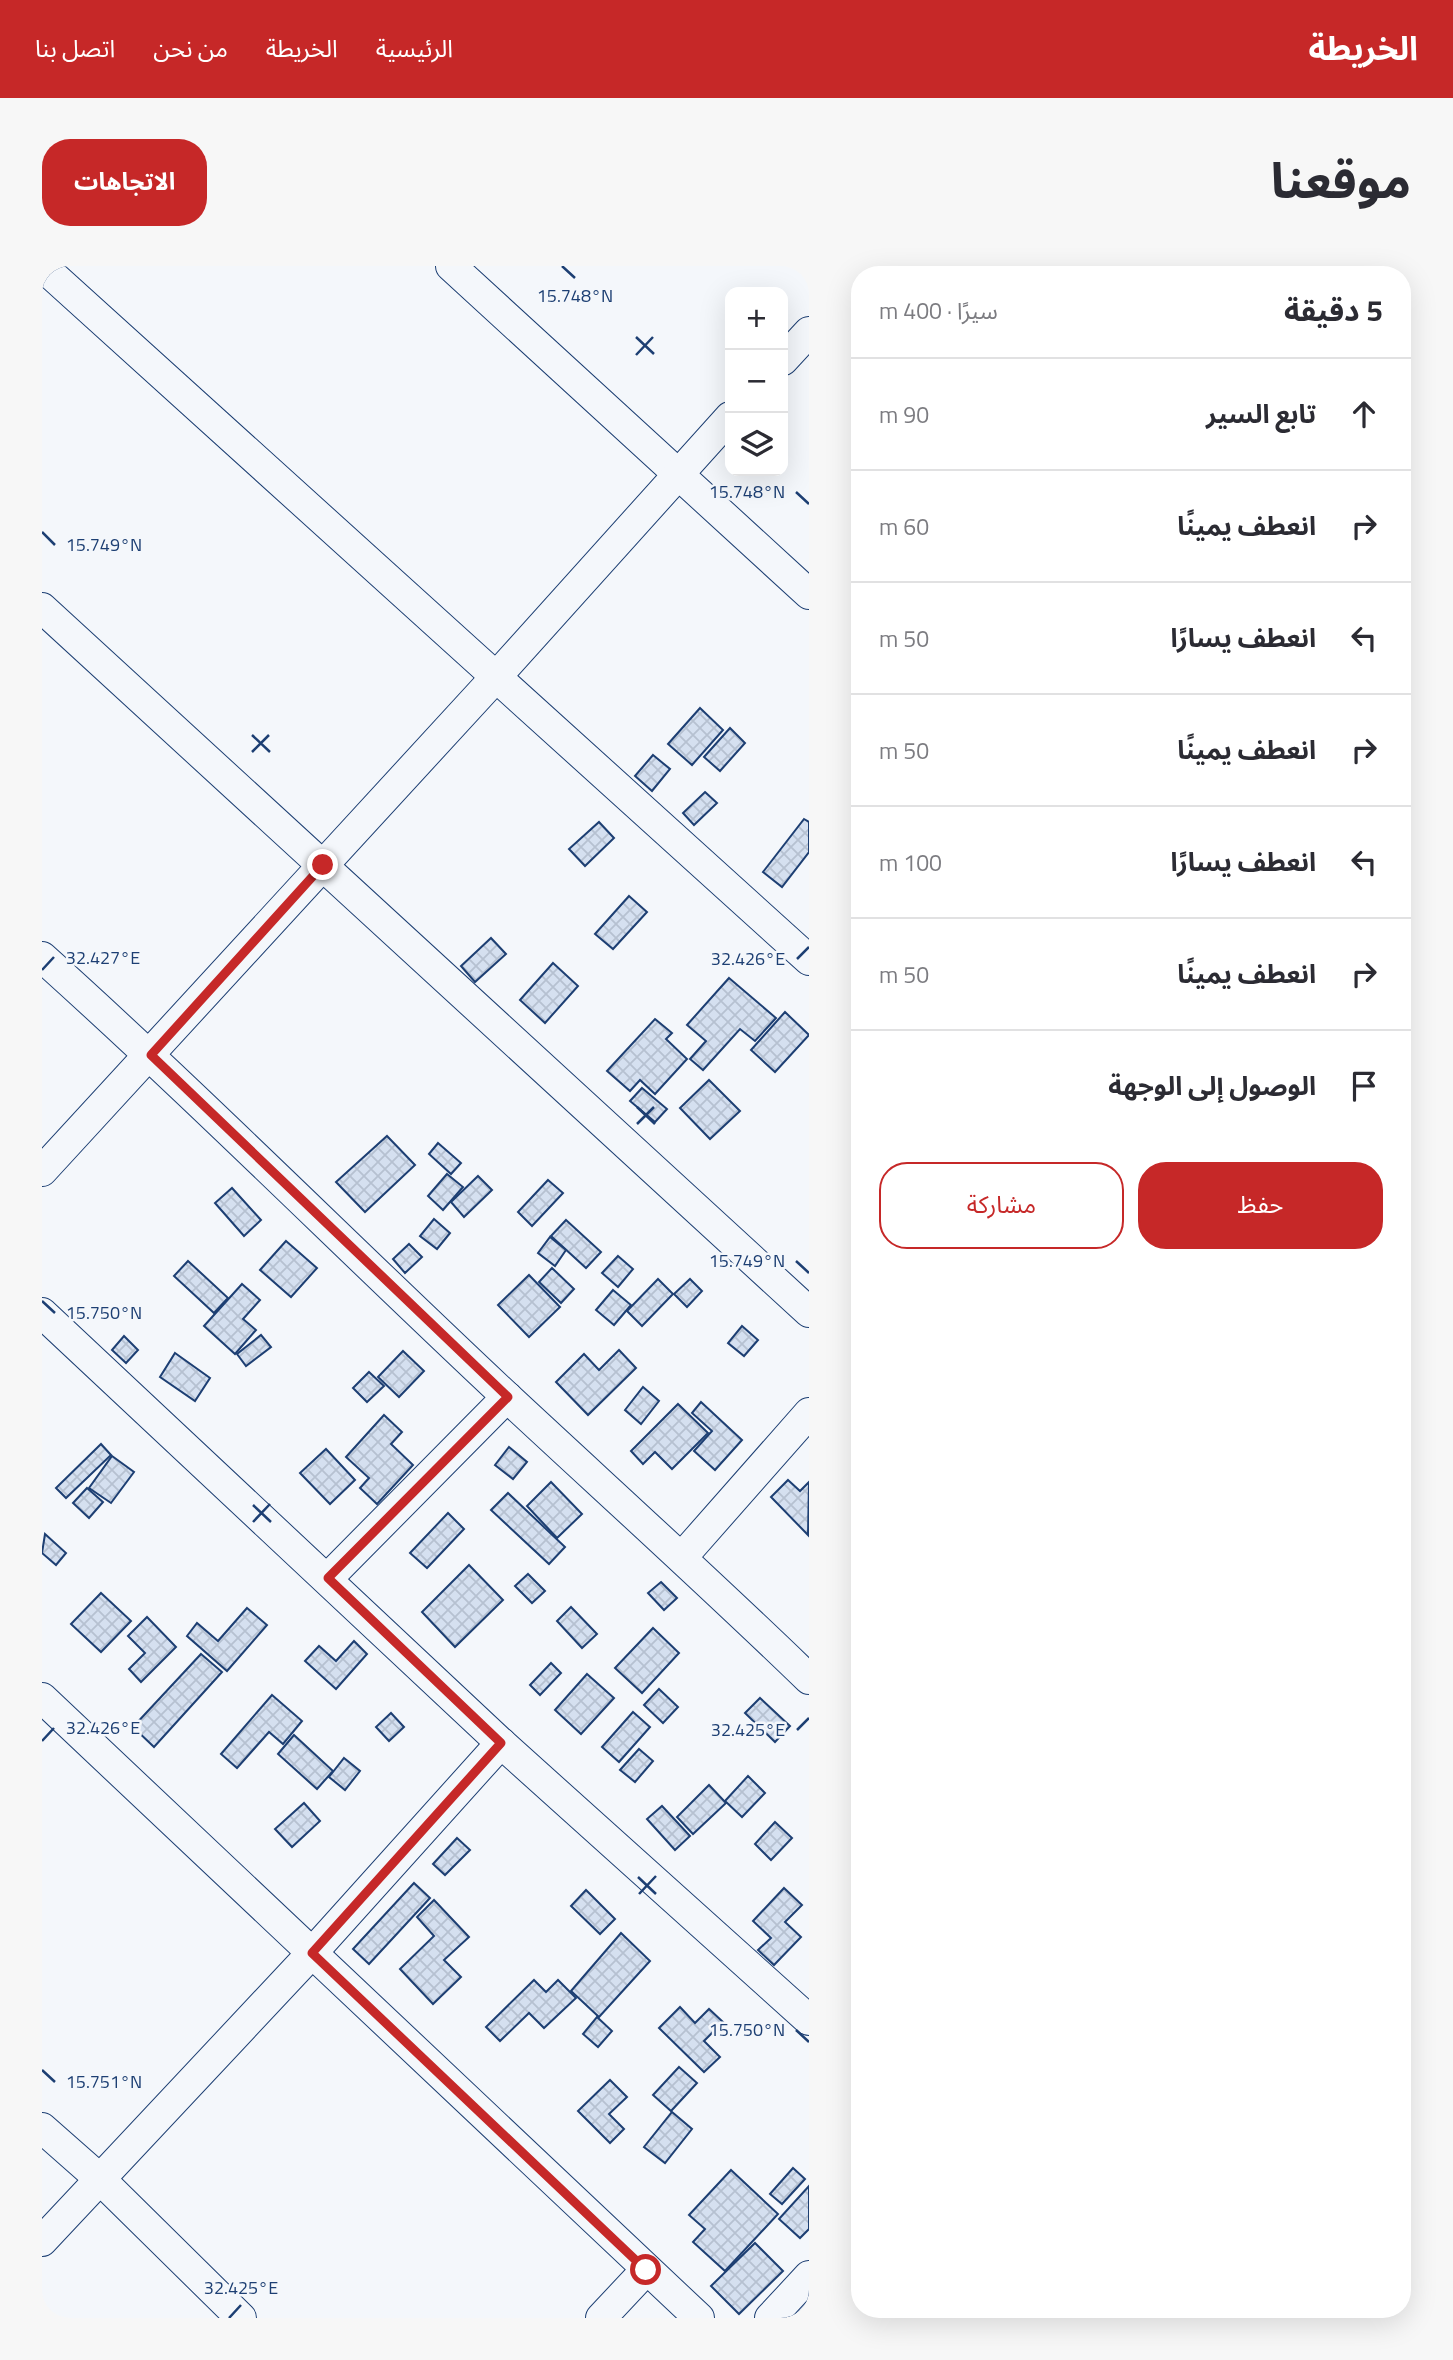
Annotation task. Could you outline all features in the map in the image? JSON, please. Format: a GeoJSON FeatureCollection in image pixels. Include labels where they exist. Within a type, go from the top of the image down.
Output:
{"type":"FeatureCollection","features":[{"type":"Feature","properties":{"kind":"street"},"geometry":{"type":"LineString","coordinates":[[42,266],[809,960]]}},
{"type":"Feature","properties":{"kind":"street"},"geometry":{"type":"LineString","coordinates":[[451,266],[809,594]]}},
{"type":"Feature","properties":{"kind":"street"},"geometry":{"type":"LineString","coordinates":[[788,355],[809,332]]}},
{"type":"Feature","properties":{"kind":"street"},"geometry":{"type":"LineString","coordinates":[[42,1171],[495,678],[725,422]]}},
{"type":"Feature","properties":{"kind":"street"},"geometry":{"type":"LineString","coordinates":[[42,608],[809,1311]]}},
{"type":"Feature","properties":{"kind":"street"},"geometry":{"type":"LineString","coordinates":[[42,957],[151,1055],[508,1397],[683,1556],[809,1679]]}},
{"type":"Feature","properties":{"kind":"street"},"geometry":{"type":"LineString","coordinates":[[42,1313],[328,1578],[501,1743],[809,2020]]}},
{"type":"Feature","properties":{"kind":"street"},"geometry":{"type":"LineString","coordinates":[[328,1578],[508,1397]]}},
{"type":"Feature","properties":{"kind":"street"},"geometry":{"type":"LineString","coordinates":[[683,1556],[809,1413]]}},
{"type":"Feature","properties":{"kind":"street"},"geometry":{"type":"LineString","coordinates":[[42,1698],[699,2318]]}},
{"type":"Feature","properties":{"kind":"street"},"geometry":{"type":"LineString","coordinates":[[42,2241],[312,1953],[501,1743]]}},
{"type":"Feature","properties":{"kind":"street"},"geometry":{"type":"LineString","coordinates":[[42,2128],[101,2180],[241,2318]]}},
{"type":"Feature","properties":{"kind":"street"},"geometry":{"type":"LineString","coordinates":[[601,2318],[646,2270]]}},
{"type":"Feature","properties":{"kind":"street"},"geometry":{"type":"LineString","coordinates":[[770,2318],[809,2276]]}},
{"type":"Feature","properties":{"kind":"building"},"geometry":{"type":"Polygon","coordinates":[[[700,708],[723,730],[692,765],[668,744],[700,708]]]}},
{"type":"Feature","properties":{"kind":"building"},"geometry":{"type":"Polygon","coordinates":[[[730,728],[745,743],[720,771],[704,757],[730,728]]]}},
{"type":"Feature","properties":{"kind":"building"},"geometry":{"type":"Polygon","coordinates":[[[653,755],[670,769],[652,791],[635,776],[653,755]]]}},
{"type":"Feature","properties":{"kind":"building"},"geometry":{"type":"Polygon","coordinates":[[[705,792],[717,803],[694,825],[683,813],[705,792]]]}},
{"type":"Feature","properties":{"kind":"building"},"geometry":{"type":"Polygon","coordinates":[[[804,819],[809,822],[809,852],[782,887],[763,872],[804,819]]]}},
{"type":"Feature","properties":{"kind":"building"},"geometry":{"type":"Polygon","coordinates":[[[599,822],[614,838],[585,866],[569,849],[599,822]]]}},
{"type":"Feature","properties":{"kind":"building"},"geometry":{"type":"Polygon","coordinates":[[[629,896],[647,912],[613,949],[595,934],[629,896]]]}},
{"type":"Feature","properties":{"kind":"building"},"geometry":{"type":"Polygon","coordinates":[[[491,938],[506,954],[475,982],[461,966],[491,938]]]}},
{"type":"Feature","properties":{"kind":"building"},"geometry":{"type":"Polygon","coordinates":[[[553,963],[578,986],[545,1023],[520,1000],[553,963]]]}},
{"type":"Feature","properties":{"kind":"building"},"geometry":{"type":"Polygon","coordinates":[[[729,978],[776,1018],[755,1041],[740,1029],[703,1070],[690,1059],[706,1041],[687,1025],[729,978]]]}},
{"type":"Feature","properties":{"kind":"building"},"geometry":{"type":"Polygon","coordinates":[[[785,1012],[809,1035],[775,1072],[751,1050],[785,1012]]]}},
{"type":"Feature","properties":{"kind":"building"},"geometry":{"type":"Polygon","coordinates":[[[655,1019],[672,1033],[666,1039],[687,1059],[655,1094],[640,1080],[630,1091],[607,1071],[655,1019]]]}},
{"type":"Feature","properties":{"kind":"building"},"geometry":{"type":"Polygon","coordinates":[[[709,1080],[740,1111],[710,1139],[680,1108],[709,1080]]]}},
{"type":"Feature","properties":{"kind":"building"},"geometry":{"type":"Polygon","coordinates":[[[642,1088],[667,1109],[655,1122],[630,1101],[642,1088]]]}},
{"type":"Feature","properties":{"kind":"building"},"geometry":{"type":"Polygon","coordinates":[[[387,1136],[415,1165],[365,1212],[336,1182],[387,1136]]]}},
{"type":"Feature","properties":{"kind":"building"},"geometry":{"type":"Polygon","coordinates":[[[438,1143],[461,1163],[451,1174],[429,1154],[438,1143]]]}},
{"type":"Feature","properties":{"kind":"building"},"geometry":{"type":"Polygon","coordinates":[[[447,1174],[463,1187],[443,1210],[428,1196],[447,1174]]]}},
{"type":"Feature","properties":{"kind":"building"},"geometry":{"type":"Polygon","coordinates":[[[478,1176],[492,1190],[464,1217],[451,1202],[478,1176]]]}},
{"type":"Feature","properties":{"kind":"building"},"geometry":{"type":"Polygon","coordinates":[[[548,1180],[563,1193],[532,1226],[518,1212],[548,1180]]]}},
{"type":"Feature","properties":{"kind":"building"},"geometry":{"type":"Polygon","coordinates":[[[232,1188],[261,1220],[244,1236],[215,1203],[232,1188]]]}},
{"type":"Feature","properties":{"kind":"building"},"geometry":{"type":"Polygon","coordinates":[[[434,1219],[450,1233],[437,1249],[420,1236],[434,1219]]]}},
{"type":"Feature","properties":{"kind":"building"},"geometry":{"type":"Polygon","coordinates":[[[566,1220],[601,1252],[586,1268],[551,1236],[566,1220]]]}},
{"type":"Feature","properties":{"kind":"building"},"geometry":{"type":"Polygon","coordinates":[[[550,1237],[566,1250],[555,1266],[538,1253],[550,1237]]]}},
{"type":"Feature","properties":{"kind":"building"},"geometry":{"type":"Polygon","coordinates":[[[286,1241],[317,1268],[291,1297],[260,1270],[286,1241]]]}},
{"type":"Feature","properties":{"kind":"building"},"geometry":{"type":"Polygon","coordinates":[[[409,1244],[422,1257],[405,1273],[393,1259],[409,1244]]]}},
{"type":"Feature","properties":{"kind":"building"},"geometry":{"type":"Polygon","coordinates":[[[618,1256],[633,1269],[618,1287],[602,1273],[618,1256]]]}},
{"type":"Feature","properties":{"kind":"building"},"geometry":{"type":"Polygon","coordinates":[[[188,1261],[228,1298],[214,1313],[174,1276],[188,1261]]]}},
{"type":"Feature","properties":{"kind":"building"},"geometry":{"type":"Polygon","coordinates":[[[552,1268],[574,1289],[561,1303],[539,1282],[552,1268]]]}},
{"type":"Feature","properties":{"kind":"building"},"geometry":{"type":"Polygon","coordinates":[[[529,1275],[560,1307],[529,1337],[498,1305],[529,1275]]]}},
{"type":"Feature","properties":{"kind":"building"},"geometry":{"type":"Polygon","coordinates":[[[658,1279],[673,1294],[642,1326],[627,1311],[658,1279]]]}},
{"type":"Feature","properties":{"kind":"building"},"geometry":{"type":"Polygon","coordinates":[[[690,1279],[702,1291],[687,1307],[674,1294],[690,1279]]]}},
{"type":"Feature","properties":{"kind":"building"},"geometry":{"type":"Polygon","coordinates":[[[242,1284],[260,1300],[243,1319],[256,1330],[235,1354],[204,1326],[242,1284]]]}},
{"type":"Feature","properties":{"kind":"building"},"geometry":{"type":"Polygon","coordinates":[[[613,1290],[631,1305],[614,1325],[596,1310],[613,1290]]]}},
{"type":"Feature","properties":{"kind":"building"},"geometry":{"type":"Polygon","coordinates":[[[742,1326],[758,1340],[744,1356],[728,1343],[742,1326]]]}},
{"type":"Feature","properties":{"kind":"building"},"geometry":{"type":"Polygon","coordinates":[[[261,1335],[271,1347],[246,1366],[237,1354],[261,1335]]]}},
{"type":"Feature","properties":{"kind":"building"},"geometry":{"type":"Polygon","coordinates":[[[124,1336],[138,1350],[126,1363],[112,1350],[124,1336]]]}},
{"type":"Feature","properties":{"kind":"building"},"geometry":{"type":"Polygon","coordinates":[[[619,1350],[636,1368],[588,1415],[556,1382],[584,1354],[599,1370],[619,1350]]]}},
{"type":"Feature","properties":{"kind":"building"},"geometry":{"type":"Polygon","coordinates":[[[403,1351],[424,1371],[399,1397],[378,1377],[403,1351]]]}},
{"type":"Feature","properties":{"kind":"building"},"geometry":{"type":"Polygon","coordinates":[[[175,1353],[210,1378],[195,1401],[160,1377],[175,1353]]]}},
{"type":"Feature","properties":{"kind":"building"},"geometry":{"type":"Polygon","coordinates":[[[369,1372],[384,1386],[367,1402],[353,1388],[369,1372]]]}},
{"type":"Feature","properties":{"kind":"building"},"geometry":{"type":"Polygon","coordinates":[[[643,1387],[659,1401],[641,1424],[625,1410],[643,1387]]]}},
{"type":"Feature","properties":{"kind":"building"},"geometry":{"type":"Polygon","coordinates":[[[701,1402],[742,1440],[715,1470],[694,1451],[712,1431],[692,1413],[701,1402]]]}},
{"type":"Feature","properties":{"kind":"building"},"geometry":{"type":"Polygon","coordinates":[[[678,1404],[708,1433],[672,1469],[655,1452],[643,1464],[631,1451],[678,1404]]]}},
{"type":"Feature","properties":{"kind":"building"},"geometry":{"type":"Polygon","coordinates":[[[384,1415],[402,1432],[391,1444],[413,1465],[377,1504],[360,1488],[369,1478],[346,1457],[384,1415]]]}},
{"type":"Feature","properties":{"kind":"building"},"geometry":{"type":"Polygon","coordinates":[[[101,1444],[111,1455],[66,1498],[56,1488],[101,1444]]]}},
{"type":"Feature","properties":{"kind":"building"},"geometry":{"type":"Polygon","coordinates":[[[509,1447],[527,1462],[513,1479],[495,1465],[509,1447]]]}},
{"type":"Feature","properties":{"kind":"building"},"geometry":{"type":"Polygon","coordinates":[[[326,1449],[355,1480],[330,1504],[300,1473],[326,1449]]]}},
{"type":"Feature","properties":{"kind":"building"},"geometry":{"type":"Polygon","coordinates":[[[112,1456],[134,1472],[111,1503],[89,1488],[112,1456]]]}},
{"type":"Feature","properties":{"kind":"building"},"geometry":{"type":"Polygon","coordinates":[[[788,1480],[800,1491],[809,1482],[808,1535],[771,1497],[788,1480]]]}},
{"type":"Feature","properties":{"kind":"building"},"geometry":{"type":"Polygon","coordinates":[[[551,1482],[582,1514],[557,1538],[527,1506],[551,1482]]]}},
{"type":"Feature","properties":{"kind":"building"},"geometry":{"type":"Polygon","coordinates":[[[87,1488],[103,1502],[89,1518],[73,1503],[87,1488]]]}},
{"type":"Feature","properties":{"kind":"building"},"geometry":{"type":"Polygon","coordinates":[[[508,1493],[565,1547],[549,1564],[491,1510],[508,1493]]]}},
{"type":"Feature","properties":{"kind":"building"},"geometry":{"type":"Polygon","coordinates":[[[448,1513],[464,1529],[427,1568],[410,1553],[448,1513]]]}},
{"type":"Feature","properties":{"kind":"building"},"geometry":{"type":"Polygon","coordinates":[[[45,1534],[66,1553],[56,1565],[42,1553],[45,1534]]]}},
{"type":"Feature","properties":{"kind":"building"},"geometry":{"type":"Polygon","coordinates":[[[469,1565],[503,1600],[455,1647],[422,1612],[469,1565]]]}},
{"type":"Feature","properties":{"kind":"building"},"geometry":{"type":"Polygon","coordinates":[[[528,1574],[545,1591],[532,1603],[515,1586],[528,1574]]]}},
{"type":"Feature","properties":{"kind":"building"},"geometry":{"type":"Polygon","coordinates":[[[661,1582],[677,1598],[664,1610],[648,1593],[661,1582]]]}},
{"type":"Feature","properties":{"kind":"building"},"geometry":{"type":"Polygon","coordinates":[[[101,1593],[131,1621],[101,1652],[71,1624],[101,1593]]]}},
{"type":"Feature","properties":{"kind":"building"},"geometry":{"type":"Polygon","coordinates":[[[571,1607],[597,1634],[582,1648],[557,1621],[571,1607]]]}},
{"type":"Feature","properties":{"kind":"building"},"geometry":{"type":"Polygon","coordinates":[[[247,1608],[267,1625],[227,1671],[187,1636],[197,1623],[218,1641],[247,1608]]]}},
{"type":"Feature","properties":{"kind":"building"},"geometry":{"type":"Polygon","coordinates":[[[147,1617],[176,1647],[141,1682],[129,1669],[145,1653],[128,1636],[147,1617]]]}},
{"type":"Feature","properties":{"kind":"building"},"geometry":{"type":"Polygon","coordinates":[[[653,1628],[679,1653],[642,1693],[615,1668],[653,1628]]]}},
{"type":"Feature","properties":{"kind":"building"},"geometry":{"type":"Polygon","coordinates":[[[354,1641],[367,1654],[336,1689],[305,1661],[319,1646],[336,1661],[354,1641]]]}},
{"type":"Feature","properties":{"kind":"building"},"geometry":{"type":"Polygon","coordinates":[[[201,1654],[222,1672],[154,1747],[133,1727],[201,1654]]]}},
{"type":"Feature","properties":{"kind":"building"},"geometry":{"type":"Polygon","coordinates":[[[551,1663],[561,1673],[540,1695],[530,1685],[551,1663]]]}},
{"type":"Feature","properties":{"kind":"building"},"geometry":{"type":"Polygon","coordinates":[[[587,1674],[614,1698],[581,1734],[555,1710],[587,1674]]]}},
{"type":"Feature","properties":{"kind":"building"},"geometry":{"type":"Polygon","coordinates":[[[659,1689],[678,1707],[663,1723],[644,1705],[659,1689]]]}},
{"type":"Feature","properties":{"kind":"building"},"geometry":{"type":"Polygon","coordinates":[[[272,1695],[302,1721],[283,1744],[269,1732],[237,1768],[221,1754],[272,1695]]]}},
{"type":"Feature","properties":{"kind":"building"},"geometry":{"type":"Polygon","coordinates":[[[760,1698],[790,1726],[775,1742],[745,1713],[760,1698]]]}},
{"type":"Feature","properties":{"kind":"building"},"geometry":{"type":"Polygon","coordinates":[[[633,1712],[650,1727],[619,1762],[602,1747],[633,1712]]]}},
{"type":"Feature","properties":{"kind":"building"},"geometry":{"type":"Polygon","coordinates":[[[391,1713],[404,1727],[389,1741],[376,1727],[391,1713]]]}},
{"type":"Feature","properties":{"kind":"building"},"geometry":{"type":"Polygon","coordinates":[[[294,1735],[333,1771],[317,1789],[278,1754],[294,1735]]]}},
{"type":"Feature","properties":{"kind":"building"},"geometry":{"type":"Polygon","coordinates":[[[639,1749],[653,1761],[635,1782],[620,1770],[639,1749]]]}},
{"type":"Feature","properties":{"kind":"building"},"geometry":{"type":"Polygon","coordinates":[[[344,1758],[360,1771],[345,1790],[329,1777],[344,1758]]]}},
{"type":"Feature","properties":{"kind":"building"},"geometry":{"type":"Polygon","coordinates":[[[748,1776],[765,1793],[742,1817],[725,1801],[748,1776]]]}},
{"type":"Feature","properties":{"kind":"building"},"geometry":{"type":"Polygon","coordinates":[[[709,1785],[726,1803],[693,1834],[677,1817],[709,1785]]]}},
{"type":"Feature","properties":{"kind":"building"},"geometry":{"type":"Polygon","coordinates":[[[304,1803],[320,1821],[292,1847],[275,1829],[304,1803]]]}},
{"type":"Feature","properties":{"kind":"building"},"geometry":{"type":"Polygon","coordinates":[[[662,1806],[690,1836],[675,1850],[647,1819],[662,1806]]]}},
{"type":"Feature","properties":{"kind":"building"},"geometry":{"type":"Polygon","coordinates":[[[775,1822],[792,1838],[771,1860],[755,1844],[775,1822]]]}},
{"type":"Feature","properties":{"kind":"building"},"geometry":{"type":"Polygon","coordinates":[[[457,1838],[470,1850],[445,1875],[433,1864],[457,1838]]]}},
{"type":"Feature","properties":{"kind":"building"},"geometry":{"type":"Polygon","coordinates":[[[414,1883],[430,1898],[369,1964],[353,1949],[414,1883]]]}},
{"type":"Feature","properties":{"kind":"building"},"geometry":{"type":"Polygon","coordinates":[[[784,1888],[802,1905],[785,1922],[801,1937],[774,1965],[758,1950],[771,1938],[753,1921],[784,1888]]]}},
{"type":"Feature","properties":{"kind":"building"},"geometry":{"type":"Polygon","coordinates":[[[586,1890],[615,1919],[600,1934],[571,1906],[586,1890]]]}},
{"type":"Feature","properties":{"kind":"building"},"geometry":{"type":"Polygon","coordinates":[[[434,1900],[469,1937],[444,1960],[461,1977],[433,2004],[400,1969],[434,1936],[417,1917],[434,1900]]]}},
{"type":"Feature","properties":{"kind":"building"},"geometry":{"type":"Polygon","coordinates":[[[621,1933],[650,1961],[599,2017],[571,1991],[621,1933]]]}},
{"type":"Feature","properties":{"kind":"building"},"geometry":{"type":"Polygon","coordinates":[[[534,1980],[546,1992],[558,1980],[576,1998],[544,2028],[529,2013],[500,2041],[486,2027],[534,1980]]]}},
{"type":"Feature","properties":{"kind":"building"},"geometry":{"type":"Polygon","coordinates":[[[680,2007],[695,2023],[709,2009],[723,2022],[704,2041],[720,2057],[704,2072],[659,2028],[680,2007]]]}},
{"type":"Feature","properties":{"kind":"building"},"geometry":{"type":"Polygon","coordinates":[[[597,2017],[612,2031],[598,2047],[583,2034],[597,2017]]]}},
{"type":"Feature","properties":{"kind":"building"},"geometry":{"type":"Polygon","coordinates":[[[679,2067],[697,2083],[671,2111],[653,2095],[679,2067]]]}},
{"type":"Feature","properties":{"kind":"building"},"geometry":{"type":"Polygon","coordinates":[[[610,2080],[627,2097],[609,2114],[624,2129],[610,2143],[578,2111],[610,2080]]]}},
{"type":"Feature","properties":{"kind":"building"},"geometry":{"type":"Polygon","coordinates":[[[672,2112],[692,2129],[665,2163],[644,2147],[672,2112]]]}},
{"type":"Feature","properties":{"kind":"building"},"geometry":{"type":"Polygon","coordinates":[[[793,2168],[805,2179],[782,2204],[770,2194],[793,2168]]]}},
{"type":"Feature","properties":{"kind":"building"},"geometry":{"type":"Polygon","coordinates":[[[731,2170],[778,2214],[725,2271],[693,2242],[705,2229],[689,2215],[731,2170]]]}},
{"type":"Feature","properties":{"kind":"building"},"geometry":{"type":"Polygon","coordinates":[[[809,2186],[809,2229],[800,2238],[779,2219],[809,2186]]]}},
{"type":"Feature","properties":{"kind":"building"},"geometry":{"type":"Polygon","coordinates":[[[755,2243],[783,2271],[739,2314],[711,2286],[755,2243]]]}},
{"type":"Feature","properties":{"kind":"building"},"geometry":{"type":"Polygon","coordinates":[[[809,2294],[809,2318],[787,2318],[809,2294]]]}},
{"type":"Feature","properties":{"kind":"route"},"geometry":{"type":"LineString","coordinates":[[323,865],[151,1055],[508,1397],[328,1578],[501,1743],[312,1953],[646,2270]]}}]}
